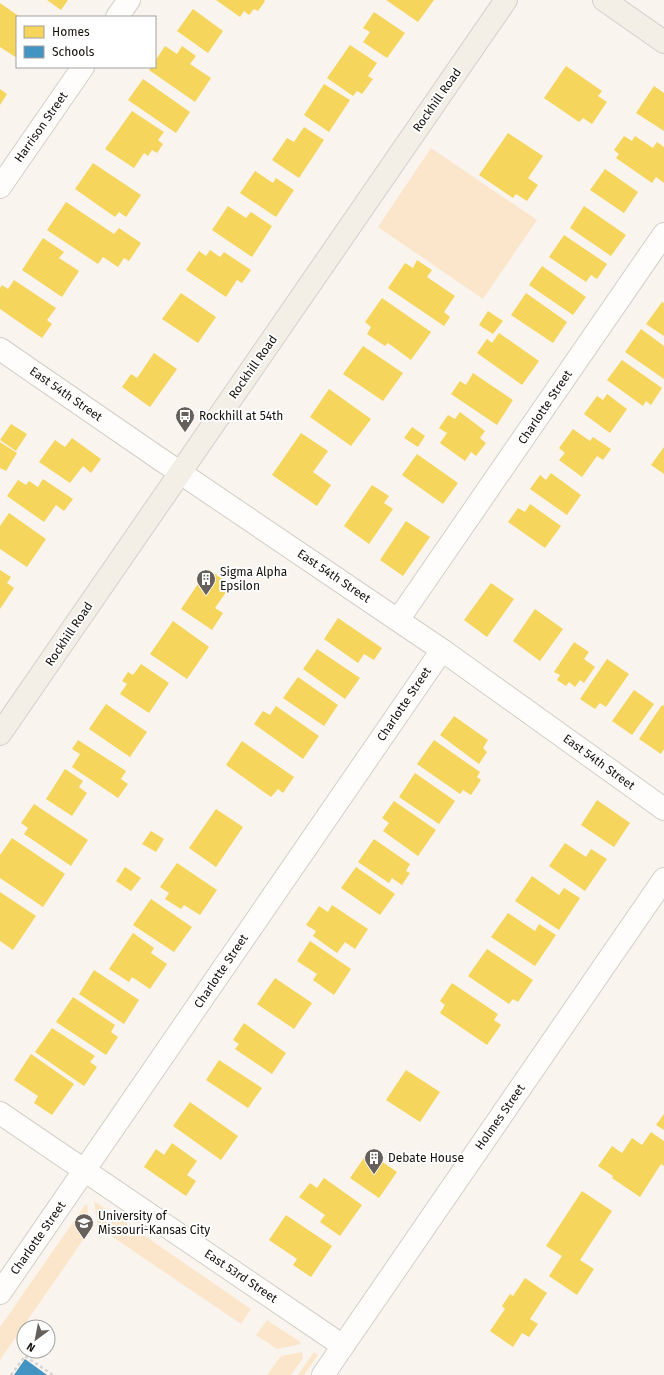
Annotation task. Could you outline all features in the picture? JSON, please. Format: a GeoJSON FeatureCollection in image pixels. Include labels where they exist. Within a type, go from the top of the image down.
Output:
{"type":"FeatureCollection","features":[{"type":"Feature","properties":{"kind":"main road","name":"Rockhill Road"},"geometry":{"type":"LineString","coordinates":[[0,734],[506,0]]}},
{"type":"Feature","properties":{"kind":"main road"},"geometry":{"type":"LineString","coordinates":[[604,0],[664,42]]}},
{"type":"Feature","properties":{"kind":"street"},"geometry":{"type":"LineString","coordinates":[[118,16],[129,0]]}},
{"type":"Feature","properties":{"kind":"street","name":"Harrison Street"},"geometry":{"type":"LineString","coordinates":[[0,187],[82,68]]}},
{"type":"Feature","properties":{"kind":"street","name":"Charlotte Street"},"geometry":{"type":"LineString","coordinates":[[398,620],[664,234]]}},
{"type":"Feature","properties":{"kind":"street","name":"East 54th Street"},"geometry":{"type":"LineString","coordinates":[[0,349],[442,650],[664,809]]}},
{"type":"Feature","properties":{"kind":"street","name":"Charlotte Street"},"geometry":{"type":"LineString","coordinates":[[0,1293],[442,650]]}},
{"type":"Feature","properties":{"kind":"street","name":"Holmes Street"},"geometry":{"type":"LineString","coordinates":[[323,1375],[664,880]]}},
{"type":"Feature","properties":{"kind":"street","name":"East 53rd Street"},"geometry":{"type":"LineString","coordinates":[[0,1113],[343,1346]]}},
{"type":"Feature","properties":{"kind":"path"},"geometry":{"type":"LineString","coordinates":[[11,1375],[25,1356],[53,1375]]}},
{"type":"Feature","properties":{"kind":"shaded area"},"geometry":{"type":"Polygon","coordinates":[[[431,148],[537,220],[483,299],[378,227],[431,148]]]}},
{"type":"Feature","properties":{"kind":"shaded area"},"geometry":{"type":"Polygon","coordinates":[[[94,1201],[251,1309],[241,1324],[98,1227],[94,1201]]]}},
{"type":"Feature","properties":{"kind":"shaded area"},"geometry":{"type":"Polygon","coordinates":[[[87,1204],[90,1230],[28,1319],[16,1319],[16,1337],[0,1360],[0,1327],[87,1204]]]}},
{"type":"Feature","properties":{"kind":"shaded area"},"geometry":{"type":"Polygon","coordinates":[[[267,1320],[299,1341],[301,1344],[277,1349],[256,1335],[267,1320]]]}},
{"type":"Feature","properties":{"kind":"shaded area"},"geometry":{"type":"Polygon","coordinates":[[[302,1352],[303,1358],[291,1375],[267,1375],[281,1356],[302,1352]]]}},
{"type":"Feature","properties":{"kind":"shaded area"},"geometry":{"type":"Polygon","coordinates":[[[314,1352],[318,1355],[304,1375],[298,1375],[314,1352]]]}},
{"type":"Feature","properties":{"kind":"building: Homes"},"geometry":{"type":"Polygon","coordinates":[[[47,0],[68,0],[61,10],[47,0]]]}},
{"type":"Feature","properties":{"kind":"building: Homes"},"geometry":{"type":"Polygon","coordinates":[[[216,0],[265,1],[258,11],[254,9],[249,15],[244,11],[240,17],[216,0]]]}},
{"type":"Feature","properties":{"kind":"building: Homes"},"geometry":{"type":"Polygon","coordinates":[[[386,0],[434,0],[418,22],[386,0]]]}},
{"type":"Feature","properties":{"kind":"building: Homes"},"geometry":{"type":"Polygon","coordinates":[[[0,3],[19,16],[16,16],[16,57],[0,47],[0,3]]]}},
{"type":"Feature","properties":{"kind":"building: Homes"},"geometry":{"type":"Polygon","coordinates":[[[193,9],[223,31],[208,53],[177,31],[193,9]]]}},
{"type":"Feature","properties":{"kind":"building: Homes"},"geometry":{"type":"Polygon","coordinates":[[[374,12],[405,33],[387,58],[363,42],[370,32],[363,28],[374,12]]]}},
{"type":"Feature","properties":{"kind":"building: Homes"},"geometry":{"type":"Polygon","coordinates":[[[350,45],[377,63],[368,76],[373,79],[362,94],[357,91],[353,96],[327,78],[350,45]]]}},
{"type":"Feature","properties":{"kind":"building: Homes"},"geometry":{"type":"Polygon","coordinates":[[[165,46],[177,54],[182,46],[196,56],[190,64],[211,78],[195,102],[149,70],[150,68],[156,68],[156,60],[165,46]]]}},
{"type":"Feature","properties":{"kind":"building: Homes"},"geometry":{"type":"Polygon","coordinates":[[[566,66],[602,91],[598,96],[607,102],[592,124],[583,118],[579,122],[544,98],[566,66]]]}},
{"type":"Feature","properties":{"kind":"building: Homes"},"geometry":{"type":"Polygon","coordinates":[[[143,79],[190,112],[176,133],[128,100],[143,79]]]}},
{"type":"Feature","properties":{"kind":"building: Homes"},"geometry":{"type":"Polygon","coordinates":[[[324,84],[350,100],[329,132],[304,115],[324,84]]]}},
{"type":"Feature","properties":{"kind":"building: Homes"},"geometry":{"type":"Polygon","coordinates":[[[654,86],[664,93],[664,131],[636,113],[654,86]]]}},
{"type":"Feature","properties":{"kind":"building: Homes"},"geometry":{"type":"Polygon","coordinates":[[[0,89],[7,94],[0,105],[0,89]]]}},
{"type":"Feature","properties":{"kind":"building: Homes"},"geometry":{"type":"Polygon","coordinates":[[[132,111],[164,132],[158,140],[163,144],[157,153],[152,150],[148,156],[144,153],[134,168],[105,149],[132,111]]]}},
{"type":"Feature","properties":{"kind":"building: Homes"},"geometry":{"type":"Polygon","coordinates":[[[304,127],[324,140],[299,178],[272,160],[287,138],[294,142],[304,127]]]}},
{"type":"Feature","properties":{"kind":"building: Homes"},"geometry":{"type":"Polygon","coordinates":[[[508,133],[543,156],[528,178],[538,185],[527,201],[516,194],[513,198],[479,175],[508,133]]]}},
{"type":"Feature","properties":{"kind":"building: Homes"},"geometry":{"type":"Polygon","coordinates":[[[624,136],[632,141],[635,136],[653,148],[657,142],[664,147],[664,183],[656,177],[652,183],[616,158],[619,154],[614,150],[624,136]]]}},
{"type":"Feature","properties":{"kind":"building: Homes"},"geometry":{"type":"Polygon","coordinates":[[[93,163],[141,195],[126,217],[119,212],[115,217],[75,189],[93,163]]]}},
{"type":"Feature","properties":{"kind":"building: Homes"},"geometry":{"type":"Polygon","coordinates":[[[605,169],[638,192],[624,213],[590,190],[605,169]]]}},
{"type":"Feature","properties":{"kind":"building: Homes"},"geometry":{"type":"Polygon","coordinates":[[[255,171],[273,183],[276,178],[294,190],[276,217],[240,193],[255,171]]]}},
{"type":"Feature","properties":{"kind":"building: Homes"},"geometry":{"type":"Polygon","coordinates":[[[66,202],[114,234],[119,228],[141,243],[129,261],[124,258],[118,267],[103,257],[98,264],[47,230],[66,202]]]}},
{"type":"Feature","properties":{"kind":"building: Homes"},"geometry":{"type":"Polygon","coordinates":[[[228,206],[246,218],[251,212],[272,226],[252,257],[212,230],[228,206]]]}},
{"type":"Feature","properties":{"kind":"building: Homes"},"geometry":{"type":"Polygon","coordinates":[[[584,206],[626,235],[611,256],[570,228],[584,206]]]}},
{"type":"Feature","properties":{"kind":"building: Homes"},"geometry":{"type":"Polygon","coordinates":[[[564,235],[607,264],[597,279],[591,275],[586,282],[549,257],[564,235]]]}},
{"type":"Feature","properties":{"kind":"building: Homes"},"geometry":{"type":"Polygon","coordinates":[[[43,238],[64,252],[59,258],[79,271],[62,297],[22,270],[43,238]]]}},
{"type":"Feature","properties":{"kind":"building: Homes"},"geometry":{"type":"Polygon","coordinates":[[[210,250],[220,257],[224,252],[251,270],[242,283],[237,280],[226,297],[186,270],[199,251],[206,256],[210,250]]]}},
{"type":"Feature","properties":{"kind":"building: Homes"},"geometry":{"type":"Polygon","coordinates":[[[417,260],[432,270],[427,277],[455,296],[444,312],[450,317],[444,326],[388,288],[405,263],[413,268],[417,260]]]}},
{"type":"Feature","properties":{"kind":"building: Homes"},"geometry":{"type":"Polygon","coordinates":[[[542,266],[586,297],[573,315],[529,285],[542,266]]]}},
{"type":"Feature","properties":{"kind":"building: Homes"},"geometry":{"type":"Polygon","coordinates":[[[14,280],[56,308],[47,320],[52,324],[42,338],[0,309],[0,288],[2,285],[8,289],[14,280]]]}},
{"type":"Feature","properties":{"kind":"building: Homes"},"geometry":{"type":"Polygon","coordinates":[[[181,293],[216,317],[198,343],[162,319],[181,293]]]}},
{"type":"Feature","properties":{"kind":"building: Homes"},"geometry":{"type":"Polygon","coordinates":[[[526,293],[567,322],[553,343],[511,315],[526,293]]]}},
{"type":"Feature","properties":{"kind":"building: Homes"},"geometry":{"type":"Polygon","coordinates":[[[382,298],[431,332],[411,360],[388,343],[385,346],[367,334],[371,327],[365,322],[382,298]]]}},
{"type":"Feature","properties":{"kind":"building: Homes"},"geometry":{"type":"Polygon","coordinates":[[[662,302],[664,303],[664,336],[646,324],[662,302]]]}},
{"type":"Feature","properties":{"kind":"building: Homes"},"geometry":{"type":"Polygon","coordinates":[[[488,311],[503,321],[493,334],[479,325],[488,311]]]}},
{"type":"Feature","properties":{"kind":"building: Homes"},"geometry":{"type":"Polygon","coordinates":[[[641,329],[664,346],[664,379],[625,352],[641,329]]]}},
{"type":"Feature","properties":{"kind":"building: Homes"},"geometry":{"type":"Polygon","coordinates":[[[499,333],[539,361],[522,385],[477,353],[487,339],[492,343],[499,333]]]}},
{"type":"Feature","properties":{"kind":"building: Homes"},"geometry":{"type":"Polygon","coordinates":[[[363,346],[403,373],[383,401],[343,374],[363,346]]]}},
{"type":"Feature","properties":{"kind":"building: Homes"},"geometry":{"type":"Polygon","coordinates":[[[154,353],[177,369],[150,407],[122,387],[131,374],[137,378],[154,353]]]}},
{"type":"Feature","properties":{"kind":"building: Homes"},"geometry":{"type":"Polygon","coordinates":[[[622,360],[662,388],[651,405],[646,401],[643,406],[607,380],[622,360]]]}},
{"type":"Feature","properties":{"kind":"building: Homes"},"geometry":{"type":"Polygon","coordinates":[[[473,373],[513,400],[497,425],[451,394],[460,381],[466,385],[473,373]]]}},
{"type":"Feature","properties":{"kind":"building: Homes"},"geometry":{"type":"Polygon","coordinates":[[[329,389],[371,419],[351,446],[310,417],[329,389]]]}},
{"type":"Feature","properties":{"kind":"building: Homes"},"geometry":{"type":"Polygon","coordinates":[[[607,394],[627,409],[610,433],[584,414],[597,396],[603,400],[607,394]]]}},
{"type":"Feature","properties":{"kind":"building: Homes"},"geometry":{"type":"Polygon","coordinates":[[[460,412],[485,431],[480,438],[486,443],[476,456],[471,452],[465,461],[440,443],[447,433],[439,428],[448,415],[455,419],[460,412]]]}},
{"type":"Feature","properties":{"kind":"building: Homes"},"geometry":{"type":"Polygon","coordinates":[[[11,424],[27,434],[16,451],[0,440],[11,424]]]}},
{"type":"Feature","properties":{"kind":"building: Homes"},"geometry":{"type":"Polygon","coordinates":[[[412,427],[425,436],[418,447],[404,438],[412,427]]]}},
{"type":"Feature","properties":{"kind":"building: Homes"},"geometry":{"type":"Polygon","coordinates":[[[573,429],[590,441],[593,437],[611,449],[603,460],[597,456],[582,477],[559,460],[565,453],[559,448],[573,429]]]}},
{"type":"Feature","properties":{"kind":"building: Homes"},"geometry":{"type":"Polygon","coordinates":[[[301,433],[328,451],[313,472],[331,485],[317,506],[272,475],[301,433]]]}},
{"type":"Feature","properties":{"kind":"building: Homes"},"geometry":{"type":"Polygon","coordinates":[[[72,438],[101,459],[91,473],[83,466],[70,483],[39,462],[55,440],[65,447],[72,438]]]}},
{"type":"Feature","properties":{"kind":"building: Homes"},"geometry":{"type":"Polygon","coordinates":[[[0,442],[17,453],[6,471],[0,468],[0,442]]]}},
{"type":"Feature","properties":{"kind":"building: Homes"},"geometry":{"type":"Polygon","coordinates":[[[664,447],[664,474],[651,465],[664,447]]]}},
{"type":"Feature","properties":{"kind":"building: Homes"},"geometry":{"type":"Polygon","coordinates":[[[417,454],[458,483],[443,504],[402,475],[417,454]]]}},
{"type":"Feature","properties":{"kind":"building: Homes"},"geometry":{"type":"Polygon","coordinates":[[[551,473],[581,495],[567,515],[530,489],[540,475],[546,480],[551,473]]]}},
{"type":"Feature","properties":{"kind":"building: Homes"},"geometry":{"type":"Polygon","coordinates":[[[43,479],[73,499],[64,511],[56,505],[44,522],[7,496],[18,480],[26,485],[29,481],[38,487],[43,479]]]}},
{"type":"Feature","properties":{"kind":"building: Homes"},"geometry":{"type":"Polygon","coordinates":[[[372,485],[389,496],[384,503],[393,509],[369,544],[344,526],[372,485]]]}},
{"type":"Feature","properties":{"kind":"building: Homes"},"geometry":{"type":"Polygon","coordinates":[[[530,504],[561,526],[545,548],[508,522],[518,508],[525,512],[530,504]]]}},
{"type":"Feature","properties":{"kind":"building: Homes"},"geometry":{"type":"Polygon","coordinates":[[[9,513],[46,539],[27,567],[0,549],[0,526],[9,513]]]}},
{"type":"Feature","properties":{"kind":"building: Homes"},"geometry":{"type":"Polygon","coordinates":[[[406,521],[430,537],[403,576],[380,560],[406,521]]]}},
{"type":"Feature","properties":{"kind":"building: Homes","name":"Sigma Alpha Epsilon"},"geometry":{"type":"Polygon","coordinates":[[[208,569],[231,585],[215,608],[223,613],[212,630],[181,609],[208,569]]]}},
{"type":"Feature","properties":{"kind":"building: Homes"},"geometry":{"type":"Polygon","coordinates":[[[0,570],[11,577],[7,583],[14,588],[0,609],[0,570]]]}},
{"type":"Feature","properties":{"kind":"building: Homes"},"geometry":{"type":"Polygon","coordinates":[[[491,583],[514,599],[487,637],[464,620],[491,583]]]}},
{"type":"Feature","properties":{"kind":"building: Homes"},"geometry":{"type":"Polygon","coordinates":[[[535,609],[563,629],[540,661],[513,641],[535,609]]]}},
{"type":"Feature","properties":{"kind":"building: Homes"},"geometry":{"type":"Polygon","coordinates":[[[338,618],[382,648],[374,660],[364,654],[358,663],[324,639],[338,618]]]}},
{"type":"Feature","properties":{"kind":"building: Homes"},"geometry":{"type":"Polygon","coordinates":[[[173,621],[209,647],[187,679],[150,654],[173,621]]]}},
{"type":"Feature","properties":{"kind":"building: Homes"},"geometry":{"type":"Polygon","coordinates":[[[574,642],[589,652],[584,659],[595,667],[584,683],[580,680],[575,687],[569,682],[566,686],[557,680],[560,675],[554,672],[574,642]]]}},
{"type":"Feature","properties":{"kind":"building: Homes"},"geometry":{"type":"Polygon","coordinates":[[[317,649],[360,678],[345,699],[303,669],[317,649]]]}},
{"type":"Feature","properties":{"kind":"building: Homes"},"geometry":{"type":"Polygon","coordinates":[[[607,659],[629,674],[606,707],[600,703],[595,709],[580,699],[607,659]]]}},
{"type":"Feature","properties":{"kind":"building: Homes"},"geometry":{"type":"Polygon","coordinates":[[[141,664],[169,683],[149,713],[120,694],[127,684],[122,681],[128,672],[133,675],[141,664]]]}},
{"type":"Feature","properties":{"kind":"building: Homes"},"geometry":{"type":"Polygon","coordinates":[[[298,677],[338,705],[324,726],[283,698],[298,677]]]}},
{"type":"Feature","properties":{"kind":"building: Homes"},"geometry":{"type":"Polygon","coordinates":[[[634,690],[654,704],[632,735],[612,721],[634,690]]]}},
{"type":"Feature","properties":{"kind":"building: Homes"},"geometry":{"type":"Polygon","coordinates":[[[106,704],[147,732],[130,757],[89,729],[106,704]]]}},
{"type":"Feature","properties":{"kind":"building: Homes"},"geometry":{"type":"Polygon","coordinates":[[[662,705],[664,706],[664,749],[661,754],[639,739],[662,705]]]}},
{"type":"Feature","properties":{"kind":"building: Homes"},"geometry":{"type":"Polygon","coordinates":[[[276,706],[319,736],[303,759],[254,724],[263,711],[270,715],[276,706]]]}},
{"type":"Feature","properties":{"kind":"building: Homes"},"geometry":{"type":"Polygon","coordinates":[[[454,716],[488,740],[483,748],[487,752],[479,764],[440,735],[454,716]]]}},
{"type":"Feature","properties":{"kind":"building: Homes"},"geometry":{"type":"Polygon","coordinates":[[[78,740],[126,771],[121,779],[128,784],[118,798],[72,767],[80,754],[72,749],[78,740]]]}},
{"type":"Feature","properties":{"kind":"building: Homes"},"geometry":{"type":"Polygon","coordinates":[[[434,740],[480,772],[477,777],[481,780],[471,795],[463,790],[460,794],[417,764],[434,740]]]}},
{"type":"Feature","properties":{"kind":"building: Homes"},"geometry":{"type":"Polygon","coordinates":[[[242,741],[294,777],[283,793],[278,789],[271,797],[226,765],[242,741]]]}},
{"type":"Feature","properties":{"kind":"building: Homes"},"geometry":{"type":"Polygon","coordinates":[[[65,769],[83,781],[79,787],[87,793],[72,816],[46,799],[65,769]]]}},
{"type":"Feature","properties":{"kind":"building: Homes"},"geometry":{"type":"Polygon","coordinates":[[[415,773],[455,801],[439,824],[399,797],[415,773]]]}},
{"type":"Feature","properties":{"kind":"building: Homes"},"geometry":{"type":"Polygon","coordinates":[[[597,800],[630,823],[614,847],[581,825],[597,800]]]}},
{"type":"Feature","properties":{"kind":"building: Homes"},"geometry":{"type":"Polygon","coordinates":[[[394,801],[436,830],[418,856],[383,831],[389,823],[382,818],[394,801]]]}},
{"type":"Feature","properties":{"kind":"building: Homes"},"geometry":{"type":"Polygon","coordinates":[[[34,804],[88,840],[71,866],[24,834],[28,828],[21,823],[34,804]]]}},
{"type":"Feature","properties":{"kind":"building: Homes"},"geometry":{"type":"Polygon","coordinates":[[[216,809],[243,827],[216,867],[189,848],[216,809]]]}},
{"type":"Feature","properties":{"kind":"building: Homes"},"geometry":{"type":"Polygon","coordinates":[[[151,831],[164,839],[156,852],[142,844],[151,831]]]}},
{"type":"Feature","properties":{"kind":"building: Homes"},"geometry":{"type":"Polygon","coordinates":[[[12,838],[65,874],[43,907],[0,878],[0,855],[12,838]]]}},
{"type":"Feature","properties":{"kind":"building: Homes"},"geometry":{"type":"Polygon","coordinates":[[[374,839],[410,864],[406,871],[410,873],[402,885],[392,878],[389,883],[358,862],[374,839]]]}},
{"type":"Feature","properties":{"kind":"building: Homes"},"geometry":{"type":"Polygon","coordinates":[[[565,843],[586,857],[591,849],[607,859],[585,891],[549,866],[565,843]]]}},
{"type":"Feature","properties":{"kind":"building: Homes"},"geometry":{"type":"Polygon","coordinates":[[[177,863],[217,890],[200,915],[184,905],[181,909],[165,899],[169,893],[160,887],[177,863]]]}},
{"type":"Feature","properties":{"kind":"building: Homes"},"geometry":{"type":"Polygon","coordinates":[[[125,867],[141,878],[131,891],[116,881],[125,867]]]}},
{"type":"Feature","properties":{"kind":"building: Homes"},"geometry":{"type":"Polygon","coordinates":[[[356,867],[395,894],[380,915],[341,888],[356,867]]]}},
{"type":"Feature","properties":{"kind":"building: Homes"},"geometry":{"type":"Polygon","coordinates":[[[532,876],[559,895],[564,888],[580,898],[559,930],[515,901],[532,876]]]}},
{"type":"Feature","properties":{"kind":"building: Homes"},"geometry":{"type":"Polygon","coordinates":[[[0,892],[36,916],[13,950],[0,941],[0,892]]]}},
{"type":"Feature","properties":{"kind":"building: Homes"},"geometry":{"type":"Polygon","coordinates":[[[151,899],[192,927],[174,952],[133,925],[151,899]]]}},
{"type":"Feature","properties":{"kind":"building: Homes"},"geometry":{"type":"Polygon","coordinates":[[[332,905],[368,929],[355,949],[345,942],[337,953],[313,936],[316,931],[306,925],[319,906],[328,912],[332,905]]]}},
{"type":"Feature","properties":{"kind":"building: Homes"},"geometry":{"type":"Polygon","coordinates":[[[508,913],[535,931],[539,924],[556,935],[535,966],[491,937],[508,913]]]}},
{"type":"Feature","properties":{"kind":"building: Homes"},"geometry":{"type":"Polygon","coordinates":[[[133,933],[154,948],[151,953],[167,964],[150,989],[132,977],[129,982],[109,969],[133,933]]]}},
{"type":"Feature","properties":{"kind":"building: Homes"},"geometry":{"type":"Polygon","coordinates":[[[310,941],[351,969],[334,995],[313,980],[317,974],[297,961],[310,941]]]}},
{"type":"Feature","properties":{"kind":"building: Homes"},"geometry":{"type":"Polygon","coordinates":[[[487,949],[533,980],[518,1002],[513,999],[509,1004],[468,976],[487,949]]]}},
{"type":"Feature","properties":{"kind":"building: Homes"},"geometry":{"type":"Polygon","coordinates":[[[94,970],[139,1000],[124,1024],[79,994],[94,970]]]}},
{"type":"Feature","properties":{"kind":"building: Homes"},"geometry":{"type":"Polygon","coordinates":[[[275,978],[312,1003],[294,1029],[257,1004],[275,978]]]}},
{"type":"Feature","properties":{"kind":"building: Homes"},"geometry":{"type":"Polygon","coordinates":[[[452,983],[498,1014],[494,1020],[501,1025],[487,1045],[440,1013],[445,1005],[440,1001],[452,983]]]}},
{"type":"Feature","properties":{"kind":"building: Homes"},"geometry":{"type":"Polygon","coordinates":[[[73,997],[115,1025],[111,1032],[118,1037],[106,1055],[56,1022],[73,997]]]}},
{"type":"Feature","properties":{"kind":"building: Homes"},"geometry":{"type":"Polygon","coordinates":[[[244,1023],[286,1053],[272,1074],[235,1049],[239,1044],[233,1040],[244,1023]]]}},
{"type":"Feature","properties":{"kind":"building: Homes"},"geometry":{"type":"Polygon","coordinates":[[[52,1028],[95,1056],[90,1062],[97,1067],[84,1086],[35,1052],[52,1028]]]}},
{"type":"Feature","properties":{"kind":"building: Homes"},"geometry":{"type":"Polygon","coordinates":[[[31,1054],[74,1084],[52,1115],[34,1103],[38,1096],[14,1080],[31,1054]]]}},
{"type":"Feature","properties":{"kind":"building: Homes"},"geometry":{"type":"Polygon","coordinates":[[[219,1060],[262,1088],[248,1108],[206,1080],[219,1060]]]}},
{"type":"Feature","properties":{"kind":"building: Homes"},"geometry":{"type":"Polygon","coordinates":[[[406,1070],[440,1092],[420,1122],[386,1100],[406,1070]]]}},
{"type":"Feature","properties":{"kind":"building: Homes"},"geometry":{"type":"Polygon","coordinates":[[[190,1102],[238,1136],[221,1160],[173,1126],[190,1102]]]}},
{"type":"Feature","properties":{"kind":"building: Homes"},"geometry":{"type":"Polygon","coordinates":[[[664,1114],[664,1130],[656,1125],[664,1114]]]}},
{"type":"Feature","properties":{"kind":"building: Homes"},"geometry":{"type":"Polygon","coordinates":[[[651,1132],[664,1141],[664,1166],[661,1164],[640,1197],[612,1178],[613,1176],[598,1166],[612,1146],[622,1153],[632,1138],[642,1145],[651,1132]]]}},
{"type":"Feature","properties":{"kind":"building: Homes"},"geometry":{"type":"Polygon","coordinates":[[[172,1143],[197,1161],[187,1175],[196,1181],[186,1196],[144,1167],[156,1149],[164,1155],[172,1143]]]}},
{"type":"Feature","properties":{"kind":"building: Homes","name":"Debate House"},"geometry":{"type":"Polygon","coordinates":[[[368,1152],[397,1172],[379,1198],[350,1178],[368,1152]]]}},
{"type":"Feature","properties":{"kind":"building: Homes"},"geometry":{"type":"Polygon","coordinates":[[[324,1178],[362,1205],[340,1236],[320,1222],[325,1215],[299,1197],[310,1183],[317,1188],[324,1178]]]}},
{"type":"Feature","properties":{"kind":"building: Homes"},"geometry":{"type":"Polygon","coordinates":[[[582,1191],[612,1211],[580,1260],[594,1269],[577,1295],[549,1276],[562,1256],[546,1246],[582,1191]]]}},
{"type":"Feature","properties":{"kind":"building: Homes"},"geometry":{"type":"Polygon","coordinates":[[[286,1215],[332,1246],[311,1277],[293,1265],[297,1259],[269,1240],[286,1215]]]}},
{"type":"Feature","properties":{"kind":"building: Homes"},"geometry":{"type":"Polygon","coordinates":[[[525,1278],[547,1293],[530,1319],[538,1324],[529,1337],[522,1333],[513,1347],[490,1331],[505,1309],[502,1306],[510,1294],[513,1296],[525,1278]]]}},
{"type":"Feature","properties":{"kind":"building: Schools"},"geometry":{"type":"Polygon","coordinates":[[[25,1359],[47,1375],[14,1375],[25,1359]]]}},
{"type":"Feature","properties":{"kind":"place","name":"Rockhill at 54th"},"geometry":{"type":"Point","coordinates":[185,433]}},
{"type":"Feature","properties":{"kind":"place","name":"Sigma Alpha Epsilon"},"geometry":{"type":"Point","coordinates":[206,596]}},
{"type":"Feature","properties":{"kind":"place","name":"Debate House"},"geometry":{"type":"Point","coordinates":[374,1175]}},
{"type":"Feature","properties":{"kind":"place","name":"University of Missouri-Kansas City"},"geometry":{"type":"Point","coordinates":[84,1240]}}]}
